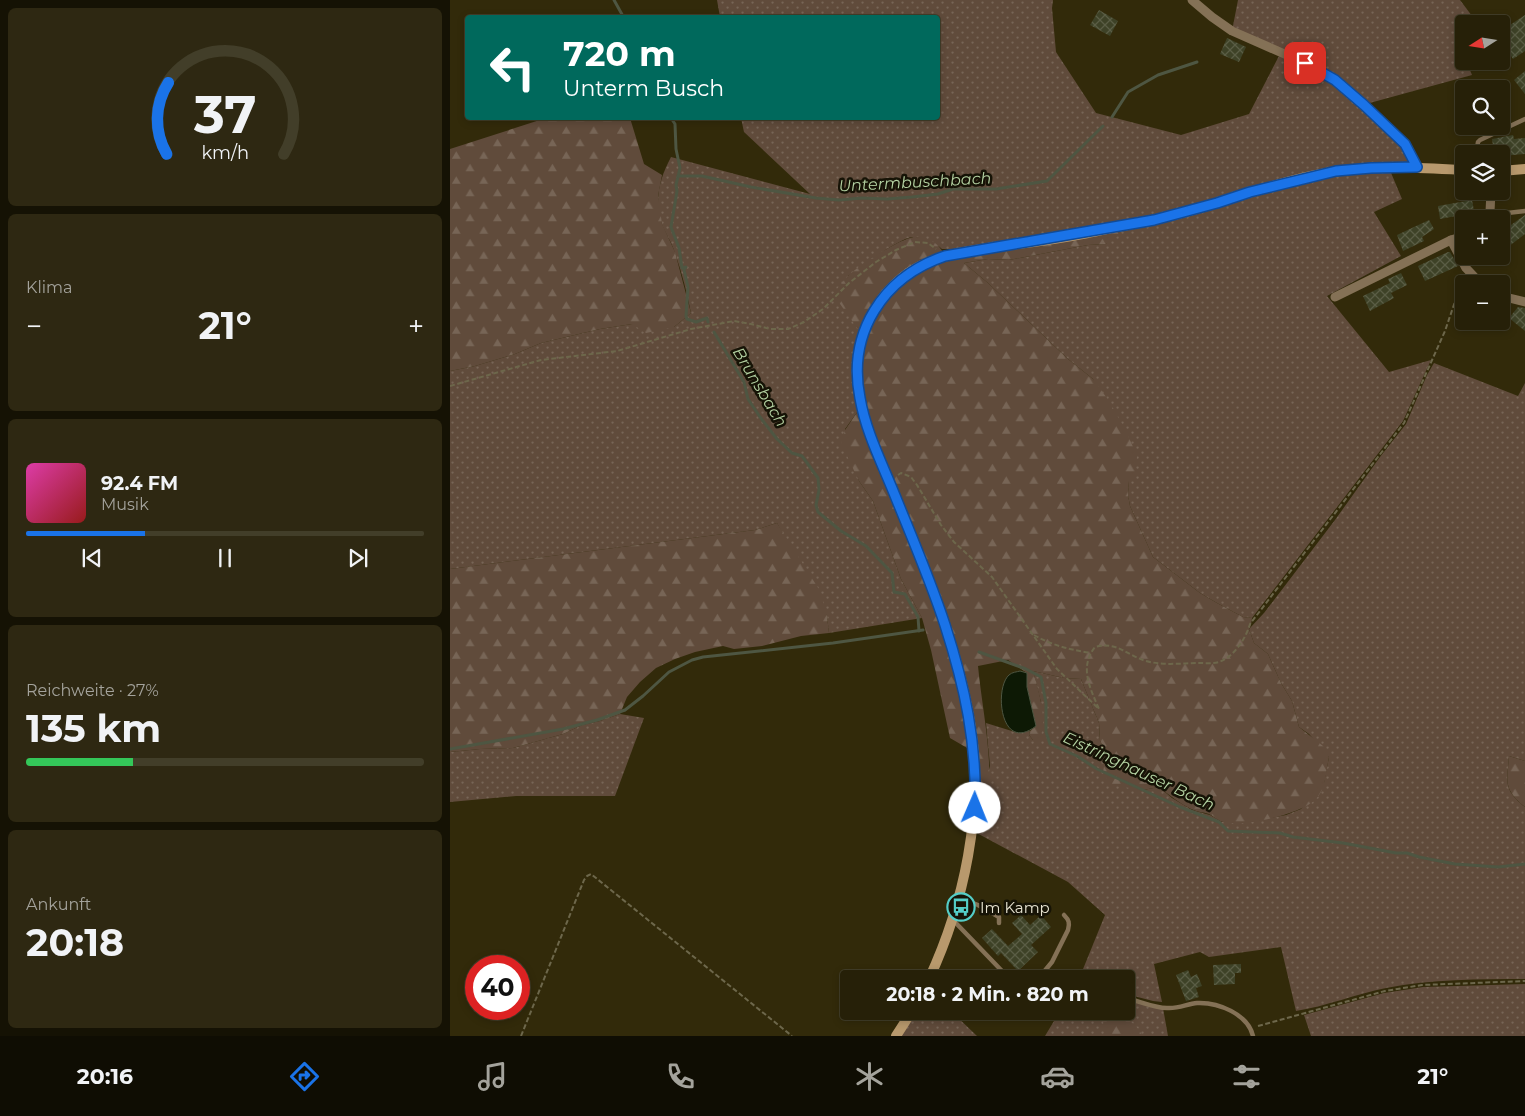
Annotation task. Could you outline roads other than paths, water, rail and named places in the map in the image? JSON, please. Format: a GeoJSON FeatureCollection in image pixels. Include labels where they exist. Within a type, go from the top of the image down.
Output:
{"type":"FeatureCollection","features":[{"type":"Feature","properties":{"kind":"street"},"geometry":{"type":"LineString","coordinates":[[1192,0],[1232,31],[1305,63],[1335,80],[1405,144],[1417,167]]}},
{"type":"Feature","properties":{"kind":"street"},"geometry":{"type":"LineString","coordinates":[[932,970],[952,919],[969,849],[975,808],[976,770],[971,728],[959,671],[945,626],[922,562],[870,436],[859,396],[858,353],[864,332],[873,312],[882,299],[907,274],[928,262],[954,254],[1154,220],[1250,192],[1336,171],[1417,167],[1455,169]]}},
{"type":"Feature","properties":{"kind":"street"},"geometry":{"type":"LineString","coordinates":[[1510,170],[1525,169]]}},
{"type":"Feature","properties":{"kind":"street"},"geometry":{"type":"LineString","coordinates":[[1335,297],[1455,239]]}},
{"type":"Feature","properties":{"kind":"street"},"geometry":{"type":"LineString","coordinates":[[1450,240],[1466,268],[1473,275]]}},
{"type":"Feature","properties":{"kind":"street"},"geometry":{"type":"LineString","coordinates":[[1510,298],[1525,302]]}},
{"type":"Feature","properties":{"kind":"street"},"geometry":{"type":"LineString","coordinates":[[896,1036],[906,1020]]}},
{"type":"Feature","properties":{"kind":"lane"},"geometry":{"type":"LineString","coordinates":[[1478,145],[1480,140],[1525,119]]}},
{"type":"Feature","properties":{"kind":"lane"},"geometry":{"type":"LineString","coordinates":[[1510,214],[1525,211]]}},
{"type":"Feature","properties":{"kind":"lane"},"geometry":{"type":"LineString","coordinates":[[958,897],[988,910],[999,917],[1000,923]]}},
{"type":"Feature","properties":{"kind":"lane"},"geometry":{"type":"LineString","coordinates":[[1045,970],[1052,962],[1068,930],[1070,924],[1064,915]]}},
{"type":"Feature","properties":{"kind":"lane"},"geometry":{"type":"LineString","coordinates":[[952,919],[1001,970]]}},
{"type":"Feature","properties":{"kind":"lane"},"geometry":{"type":"LineString","coordinates":[[1135,1000],[1166,1008],[1178,1008],[1194,1004],[1213,1005],[1238,1015],[1251,1028],[1253,1036]]}},
{"type":"Feature","properties":{"kind":"waterway","name":"Brunsbach"},"geometry":{"type":"LineString","coordinates":[[614,0],[622,15]]}},
{"type":"Feature","properties":{"kind":"waterway","name":"Untermbuschbach"},"geometry":{"type":"LineString","coordinates":[[1112,117],[1128,92],[1158,75],[1197,62]]}},
{"type":"Feature","properties":{"kind":"waterway","name":"Brunsbach"},"geometry":{"type":"LineString","coordinates":[[672,120],[675,124],[676,149],[680,168],[671,227],[679,248],[682,268],[686,267],[684,270],[688,287],[686,316],[687,319],[696,322],[707,318],[708,322]]}},
{"type":"Feature","properties":{"kind":"waterway","name":"Untermbuschbach"},"geometry":{"type":"LineString","coordinates":[[678,176],[702,176],[751,187],[839,200],[912,197],[938,194],[953,189],[996,189],[1047,181],[1103,126]]}},
{"type":"Feature","properties":{"kind":"waterway","name":"Brunsbach"},"geometry":{"type":"LineString","coordinates":[[714,332],[744,382],[748,399],[760,417],[777,439],[792,453],[802,456],[818,478],[819,490],[816,505],[818,512],[841,531],[866,546],[892,573],[894,592],[905,594],[918,617],[919,631]]}},
{"type":"Feature","properties":{"kind":"waterway","name":"Eistringhauser Bach"},"geometry":{"type":"LineString","coordinates":[[450,749],[563,729],[625,710],[669,672],[692,660],[703,657],[833,643],[923,630]]}},
{"type":"Feature","properties":{"kind":"waterway","name":"Eistringhauser Bach"},"geometry":{"type":"LineString","coordinates":[[979,652],[1026,669],[1041,677],[1046,703],[1046,732],[1050,744],[1077,756],[1097,769],[1180,807],[1219,822],[1228,831],[1280,833],[1293,837],[1343,843],[1396,853],[1407,853],[1455,864],[1498,867],[1525,864]]}},
{"type":"Feature","properties":{"kind":"place","name":"Im Kamp"},"geometry":{"type":"Point","coordinates":[961,907]}}]}
